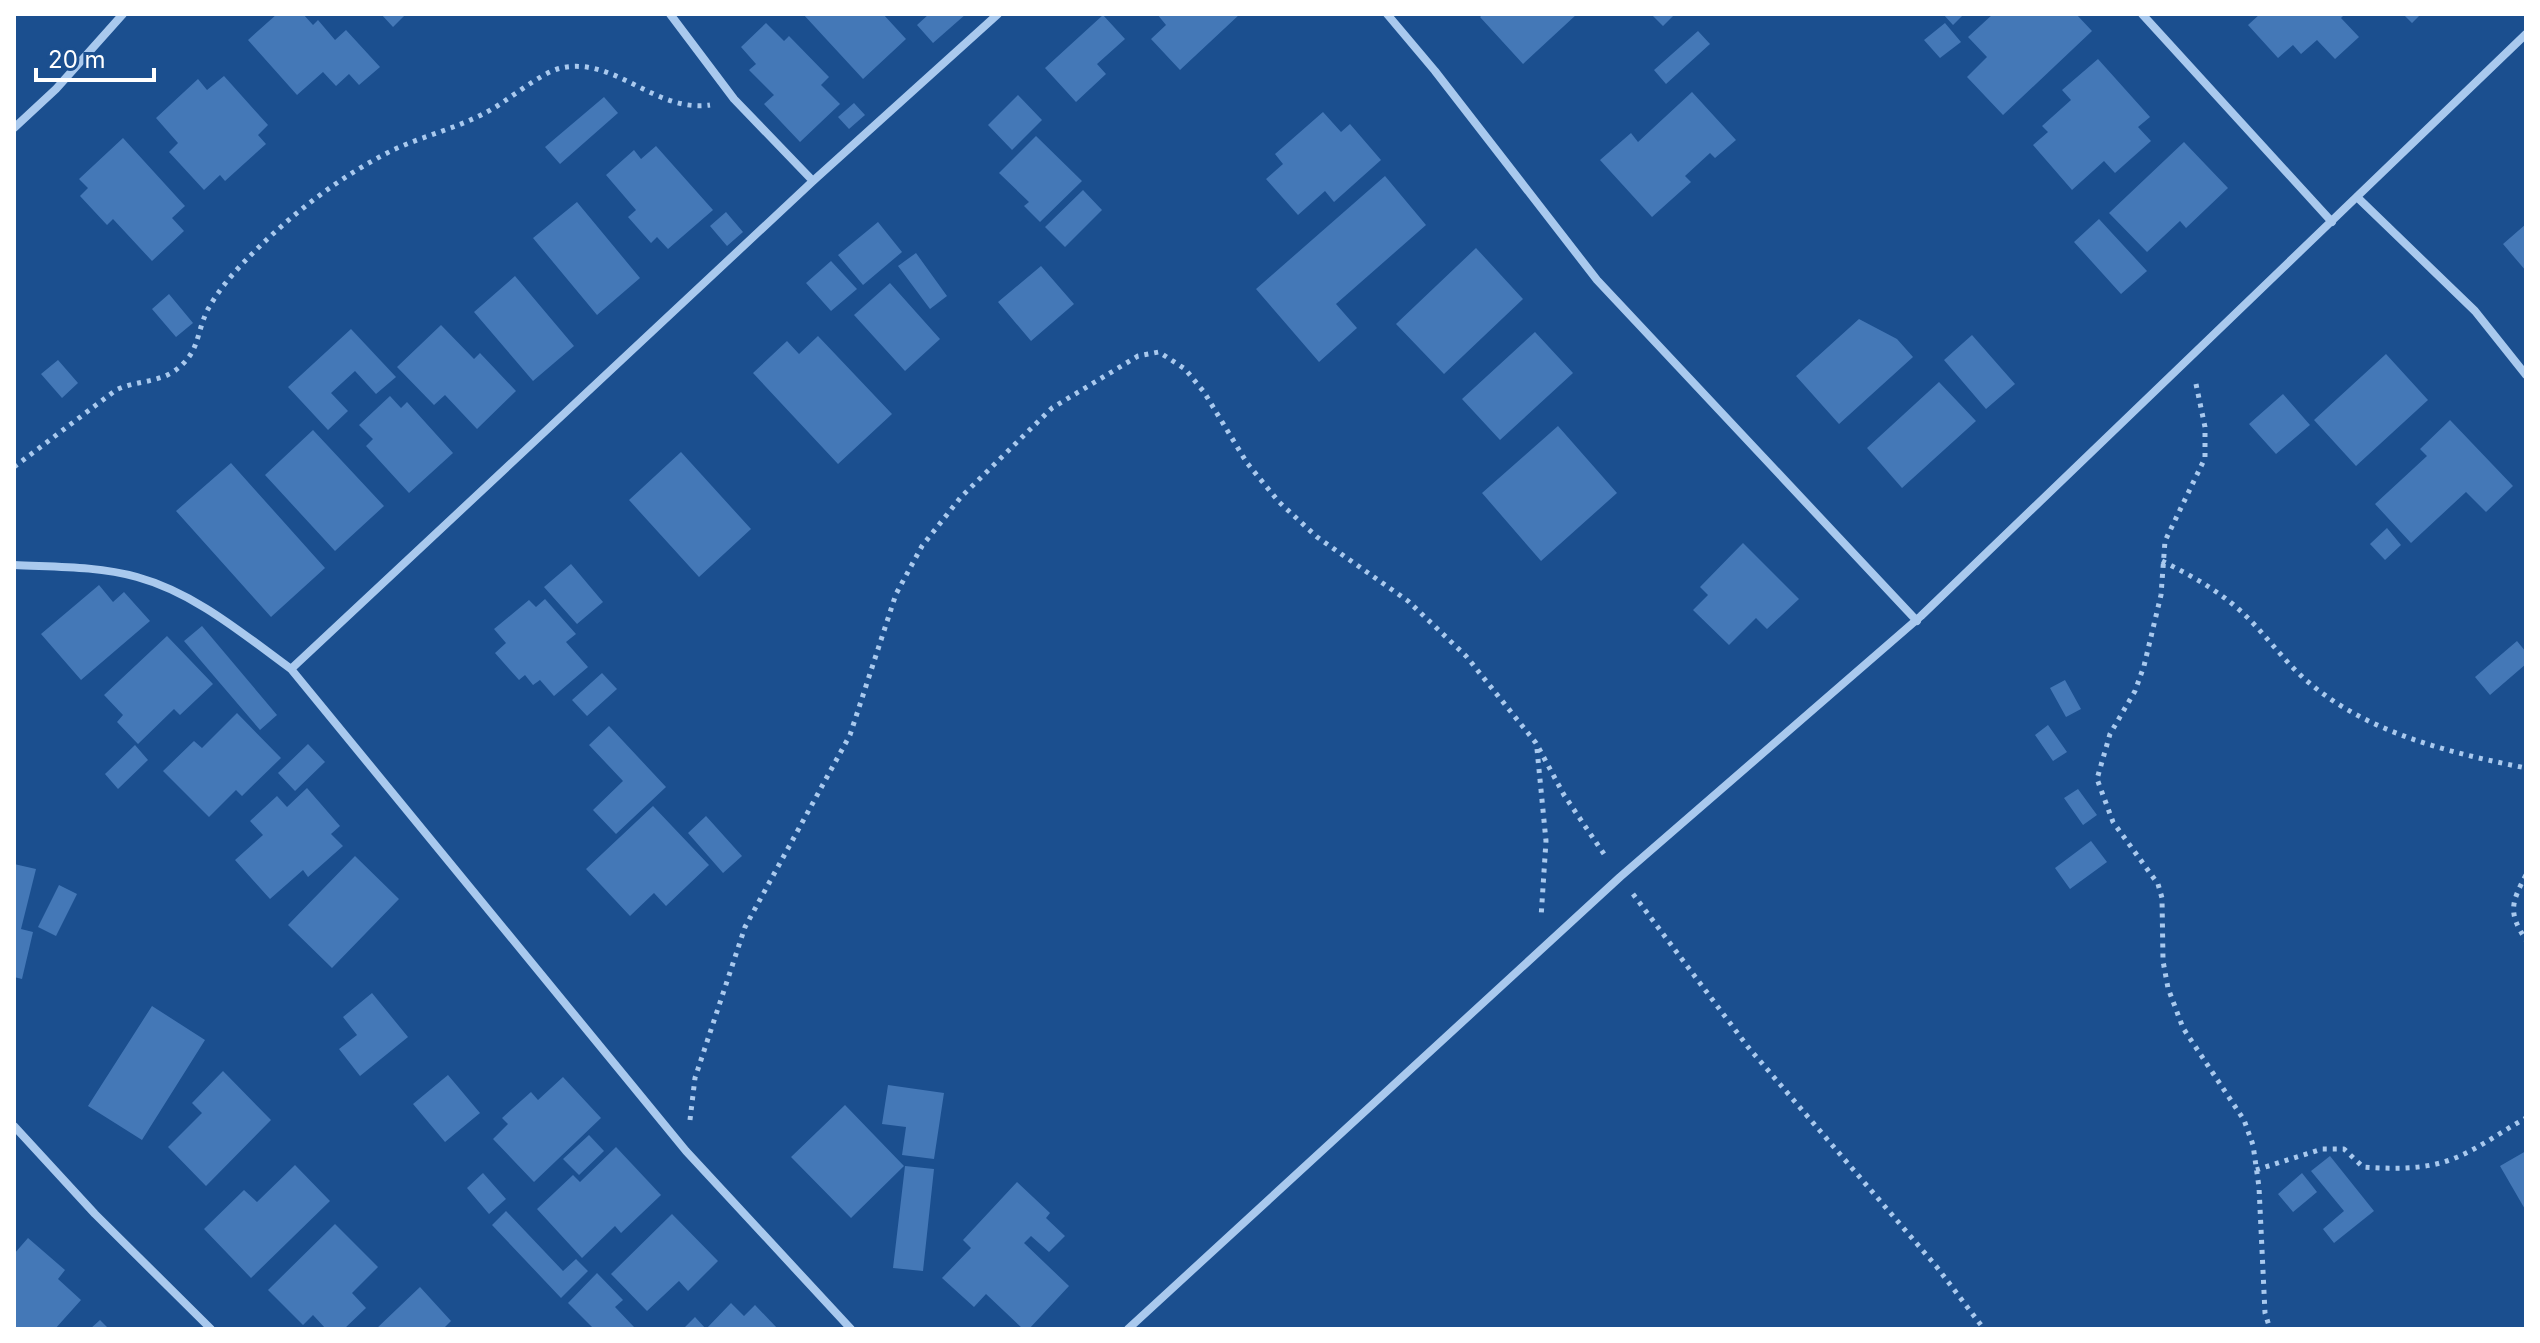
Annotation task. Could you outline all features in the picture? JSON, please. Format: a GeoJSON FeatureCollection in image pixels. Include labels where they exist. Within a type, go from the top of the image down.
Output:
{"type":"FeatureCollection","features":[{"type":"Feature","properties":{"kind":"street"},"geometry":{"type":"LineString","coordinates":[[14,128],[56,89],[123,14]]}},
{"type":"Feature","properties":{"kind":"street"},"geometry":{"type":"LineString","coordinates":[[670,14],[734,99],[813,181]]}},
{"type":"Feature","properties":{"kind":"street"},"geometry":{"type":"LineString","coordinates":[[291,669],[813,181],[998,14]]}},
{"type":"Feature","properties":{"kind":"street"},"geometry":{"type":"LineString","coordinates":[[1387,14],[1597,280],[1917,621]]}},
{"type":"Feature","properties":{"kind":"street"},"geometry":{"type":"LineString","coordinates":[[2142,14],[2332,222]]}},
{"type":"Feature","properties":{"kind":"street"},"geometry":{"type":"LineString","coordinates":[[1128,1329],[1620,877],[1917,621],[2526,34]]}},
{"type":"Feature","properties":{"kind":"street"},"geometry":{"type":"LineString","coordinates":[[2357,197],[2475,311],[2526,375]]}},
{"type":"Feature","properties":{"kind":"street"},"geometry":{"type":"LineString","coordinates":[[14,565],[88,569],[140,578],[218,615],[291,669],[686,1151],[851,1329]]}},
{"type":"Feature","properties":{"kind":"street"},"geometry":{"type":"LineString","coordinates":[[14,1126],[95,1214],[211,1329]]}},
{"type":"Feature","properties":{"kind":"path"},"geometry":{"type":"LineString","coordinates":[[14,467],[116,390],[134,382],[164,377],[182,365],[196,349],[206,312],[245,261],[268,238],[338,184],[392,151],[482,115],[548,73],[576,66],[599,69],[681,105],[705,106],[734,99]]}},
{"type":"Feature","properties":{"kind":"path"},"geometry":{"type":"LineString","coordinates":[[686,1151],[695,1078],[745,927],[850,735],[896,594],[922,546],[961,497],[1052,408],[1138,356],[1159,352],[1185,369],[1204,392],[1247,463],[1279,502],[1317,537],[1408,601],[1466,656],[1536,743],[1564,795],[1620,877],[1748,1047],[1936,1266],[1984,1329]]}},
{"type":"Feature","properties":{"kind":"path"},"geometry":{"type":"LineString","coordinates":[[2191,358],[2205,427],[2205,458],[2169,531],[2162,561],[2161,595],[2144,666],[2135,691],[2110,734],[2097,779],[2113,822],[2158,884],[2162,898],[2161,947],[2168,988],[2190,1041],[2244,1120],[2253,1145],[2265,1313],[2270,1329]]}},
{"type":"Feature","properties":{"kind":"path"},"geometry":{"type":"LineString","coordinates":[[2162,561],[2195,577],[2224,597],[2308,682],[2364,718],[2386,729],[2461,755],[2526,768]]}},
{"type":"Feature","properties":{"kind":"path"},"geometry":{"type":"LineString","coordinates":[[1536,743],[1546,841],[1538,955]]}},
{"type":"Feature","properties":{"kind":"path"},"geometry":{"type":"LineString","coordinates":[[2526,875],[2516,894],[2513,916],[2526,940]]}},
{"type":"Feature","properties":{"kind":"path"},"geometry":{"type":"LineString","coordinates":[[2256,1170],[2322,1149],[2344,1149],[2363,1167],[2403,1169],[2433,1165],[2471,1151],[2526,1118]]}},
{"type":"Feature","properties":{"kind":"building"},"geometry":{"type":"Polygon","coordinates":[[[277,14],[303,14],[313,25],[318,20],[335,40],[346,30],[380,67],[359,85],[349,74],[336,86],[323,72],[297,95],[248,40],[277,14]]]}},
{"type":"Feature","properties":{"kind":"building"},"geometry":{"type":"Polygon","coordinates":[[[381,14],[406,14],[393,27],[381,14]]]}},
{"type":"Feature","properties":{"kind":"building"},"geometry":{"type":"Polygon","coordinates":[[[803,14],[883,14],[906,39],[863,79],[803,14]]]}},
{"type":"Feature","properties":{"kind":"building"},"geometry":{"type":"Polygon","coordinates":[[[929,14],[966,14],[933,43],[917,25],[929,14]]]}},
{"type":"Feature","properties":{"kind":"building"},"geometry":{"type":"Polygon","coordinates":[[[1157,14],[1240,14],[1180,70],[1151,39],[1166,25],[1157,14]]]}},
{"type":"Feature","properties":{"kind":"building"},"geometry":{"type":"Polygon","coordinates":[[[1483,14],[1577,14],[1523,64],[1480,17],[1483,14]]]}},
{"type":"Feature","properties":{"kind":"building"},"geometry":{"type":"Polygon","coordinates":[[[1651,14],[1675,14],[1663,26],[1651,14]]]}},
{"type":"Feature","properties":{"kind":"building"},"geometry":{"type":"Polygon","coordinates":[[[1943,14],[1964,14],[1953,25],[1943,14]]]}},
{"type":"Feature","properties":{"kind":"building"},"geometry":{"type":"Polygon","coordinates":[[[1993,14],[2076,14],[2092,31],[2003,115],[1967,77],[1987,57],[1968,37],[1993,14]]]}},
{"type":"Feature","properties":{"kind":"building"},"geometry":{"type":"Polygon","coordinates":[[[2260,14],[2345,14],[2341,18],[2359,37],[2335,59],[2317,40],[2301,54],[2293,45],[2278,58],[2248,25],[2260,14]]]}},
{"type":"Feature","properties":{"kind":"building"},"geometry":{"type":"Polygon","coordinates":[[[2403,14],[2421,14],[2412,23],[2403,14]]]}},
{"type":"Feature","properties":{"kind":"building"},"geometry":{"type":"Polygon","coordinates":[[[1103,15],[1125,39],[1097,64],[1106,74],[1076,102],[1045,68],[1103,15]]]}},
{"type":"Feature","properties":{"kind":"building"},"geometry":{"type":"Polygon","coordinates":[[[766,23],[784,41],[789,36],[829,77],[821,85],[840,104],[800,142],[764,104],[774,95],[749,70],[756,64],[741,47],[766,23]]]}},
{"type":"Feature","properties":{"kind":"building"},"geometry":{"type":"Polygon","coordinates":[[[1945,23],[1961,42],[1940,58],[1924,40],[1945,23]]]}},
{"type":"Feature","properties":{"kind":"building"},"geometry":{"type":"Polygon","coordinates":[[[1698,31],[1710,44],[1666,84],[1654,70],[1698,31]]]}},
{"type":"Feature","properties":{"kind":"building"},"geometry":{"type":"Polygon","coordinates":[[[2098,59],[2150,117],[2138,127],[2151,141],[2115,173],[2104,161],[2072,190],[2033,145],[2048,132],[2042,126],[2071,100],[2062,90],[2098,59]]]}},
{"type":"Feature","properties":{"kind":"building"},"geometry":{"type":"Polygon","coordinates":[[[224,76],[268,125],[258,135],[266,144],[225,181],[220,175],[204,190],[169,152],[178,143],[156,118],[198,79],[207,90],[224,76]]]}},
{"type":"Feature","properties":{"kind":"building"},"geometry":{"type":"Polygon","coordinates":[[[1692,92],[1736,140],[1715,158],[1710,153],[1685,176],[1691,182],[1652,217],[1600,160],[1631,133],[1638,142],[1692,92]]]}},
{"type":"Feature","properties":{"kind":"building"},"geometry":{"type":"Polygon","coordinates":[[[1018,95],[1042,120],[1012,150],[988,125],[1018,95]]]}},
{"type":"Feature","properties":{"kind":"building"},"geometry":{"type":"Polygon","coordinates":[[[604,97],[618,113],[560,164],[545,147],[604,97]]]}},
{"type":"Feature","properties":{"kind":"building"},"geometry":{"type":"Polygon","coordinates":[[[854,103],[865,115],[849,129],[838,117],[854,103]]]}},
{"type":"Feature","properties":{"kind":"building"},"geometry":{"type":"Polygon","coordinates":[[[1323,112],[1341,132],[1350,124],[1381,160],[1334,202],[1325,191],[1298,215],[1266,179],[1283,164],[1275,154],[1323,112]]]}},
{"type":"Feature","properties":{"kind":"building"},"geometry":{"type":"Polygon","coordinates":[[[1036,136],[1082,181],[1040,222],[1024,206],[1029,202],[999,173],[1036,136]]]}},
{"type":"Feature","properties":{"kind":"building"},"geometry":{"type":"Polygon","coordinates":[[[123,138],[185,206],[172,218],[184,231],[152,261],[113,219],[107,225],[80,196],[88,188],[79,179],[123,138]]]}},
{"type":"Feature","properties":{"kind":"building"},"geometry":{"type":"Polygon","coordinates":[[[2184,142],[2228,188],[2186,228],[2180,221],[2147,252],[2109,213],[2184,142]]]}},
{"type":"Feature","properties":{"kind":"building"},"geometry":{"type":"Polygon","coordinates":[[[656,146],[713,210],[668,249],[657,237],[651,243],[628,217],[636,210],[606,175],[634,150],[641,159],[656,146]]]}},
{"type":"Feature","properties":{"kind":"building"},"geometry":{"type":"Polygon","coordinates":[[[1385,176],[1426,225],[1336,304],[1357,328],[1319,362],[1256,289],[1385,176]]]}},
{"type":"Feature","properties":{"kind":"building"},"geometry":{"type":"Polygon","coordinates":[[[1083,190],[1102,210],[1065,247],[1045,227],[1083,190]]]}},
{"type":"Feature","properties":{"kind":"building"},"geometry":{"type":"Polygon","coordinates":[[[577,202],[640,278],[597,315],[533,238],[577,202]]]}},
{"type":"Feature","properties":{"kind":"building"},"geometry":{"type":"Polygon","coordinates":[[[726,212],[743,232],[727,246],[710,226],[726,212]]]}},
{"type":"Feature","properties":{"kind":"building"},"geometry":{"type":"Polygon","coordinates":[[[2099,219],[2147,271],[2121,294],[2074,242],[2099,219]]]}},
{"type":"Feature","properties":{"kind":"building"},"geometry":{"type":"Polygon","coordinates":[[[878,222],[902,252],[863,285],[838,255],[878,222]]]}},
{"type":"Feature","properties":{"kind":"building"},"geometry":{"type":"Polygon","coordinates":[[[2526,224],[2526,271],[2503,244],[2526,224]]]}},
{"type":"Feature","properties":{"kind":"building"},"geometry":{"type":"Polygon","coordinates":[[[1476,248],[1523,299],[1444,374],[1396,324],[1476,248]]]}},
{"type":"Feature","properties":{"kind":"building"},"geometry":{"type":"Polygon","coordinates":[[[916,253],[947,296],[930,309],[898,266],[916,253]]]}},
{"type":"Feature","properties":{"kind":"building"},"geometry":{"type":"Polygon","coordinates":[[[831,261],[857,289],[831,311],[806,283],[831,261]]]}},
{"type":"Feature","properties":{"kind":"building"},"geometry":{"type":"Polygon","coordinates":[[[1041,266],[1074,304],[1031,341],[998,302],[1041,266]]]}},
{"type":"Feature","properties":{"kind":"building"},"geometry":{"type":"Polygon","coordinates":[[[515,276],[574,346],[533,381],[474,312],[515,276]]]}},
{"type":"Feature","properties":{"kind":"building"},"geometry":{"type":"Polygon","coordinates":[[[890,283],[940,339],[905,371],[854,315],[890,283]]]}},
{"type":"Feature","properties":{"kind":"building"},"geometry":{"type":"Polygon","coordinates":[[[169,294],[193,323],[176,337],[152,309],[169,294]]]}},
{"type":"Feature","properties":{"kind":"building"},"geometry":{"type":"Polygon","coordinates":[[[1859,319],[1897,339],[1913,357],[1839,424],[1796,376],[1859,319]]]}},
{"type":"Feature","properties":{"kind":"building"},"geometry":{"type":"Polygon","coordinates":[[[441,325],[474,359],[480,353],[516,391],[477,429],[445,395],[434,405],[397,367],[441,325]]]}},
{"type":"Feature","properties":{"kind":"building"},"geometry":{"type":"Polygon","coordinates":[[[351,329],[396,377],[376,394],[355,371],[331,393],[348,411],[328,430],[288,387],[351,329]]]}},
{"type":"Feature","properties":{"kind":"building"},"geometry":{"type":"Polygon","coordinates":[[[1535,332],[1573,373],[1500,440],[1462,399],[1535,332]]]}},
{"type":"Feature","properties":{"kind":"building"},"geometry":{"type":"Polygon","coordinates":[[[1972,335],[2015,384],[1986,409],[1944,360],[1972,335]]]}},
{"type":"Feature","properties":{"kind":"building"},"geometry":{"type":"Polygon","coordinates":[[[818,336],[892,414],[838,464],[753,373],[787,341],[799,354],[818,336]]]}},
{"type":"Feature","properties":{"kind":"building"},"geometry":{"type":"Polygon","coordinates":[[[2386,354],[2428,400],[2356,466],[2314,420],[2386,354]]]}},
{"type":"Feature","properties":{"kind":"building"},"geometry":{"type":"Polygon","coordinates":[[[58,360],[78,383],[62,398],[41,374],[58,360]]]}},
{"type":"Feature","properties":{"kind":"building"},"geometry":{"type":"Polygon","coordinates":[[[1939,382],[1976,421],[1902,488],[1867,448],[1939,382]]]}},
{"type":"Feature","properties":{"kind":"building"},"geometry":{"type":"Polygon","coordinates":[[[2283,394],[2310,425],[2276,454],[2249,424],[2283,394]]]}},
{"type":"Feature","properties":{"kind":"building"},"geometry":{"type":"Polygon","coordinates":[[[390,396],[401,408],[407,402],[453,453],[409,493],[366,446],[373,439],[359,425],[390,396]]]}},
{"type":"Feature","properties":{"kind":"building"},"geometry":{"type":"Polygon","coordinates":[[[2450,420],[2513,486],[2486,512],[2466,492],[2411,543],[2375,504],[2427,456],[2420,449],[2450,420]]]}},
{"type":"Feature","properties":{"kind":"building"},"geometry":{"type":"Polygon","coordinates":[[[1558,426],[1617,493],[1541,561],[1482,493],[1558,426]]]}},
{"type":"Feature","properties":{"kind":"building"},"geometry":{"type":"Polygon","coordinates":[[[313,430],[384,506],[335,551],[265,475],[313,430]]]}},
{"type":"Feature","properties":{"kind":"building"},"geometry":{"type":"Polygon","coordinates":[[[681,452],[751,529],[699,577],[629,500],[681,452]]]}},
{"type":"Feature","properties":{"kind":"building"},"geometry":{"type":"Polygon","coordinates":[[[231,463],[325,568],[271,617],[176,511],[231,463]]]}},
{"type":"Feature","properties":{"kind":"building"},"geometry":{"type":"Polygon","coordinates":[[[2387,528],[2401,545],[2385,560],[2370,544],[2387,528]]]}},
{"type":"Feature","properties":{"kind":"building"},"geometry":{"type":"Polygon","coordinates":[[[1743,543],[1799,599],[1767,629],[1756,618],[1729,645],[1693,610],[1708,595],[1700,587],[1743,543]]]}},
{"type":"Feature","properties":{"kind":"building"},"geometry":{"type":"Polygon","coordinates":[[[571,564],[603,602],[577,624],[544,587],[571,564]]]}},
{"type":"Feature","properties":{"kind":"building"},"geometry":{"type":"Polygon","coordinates":[[[99,585],[113,602],[124,592],[150,621],[81,680],[41,634],[99,585]]]}},
{"type":"Feature","properties":{"kind":"building"},"geometry":{"type":"Polygon","coordinates":[[[545,599],[576,634],[566,642],[588,667],[554,696],[540,680],[533,685],[525,675],[519,680],[495,653],[506,643],[494,629],[529,600],[536,607],[545,599]]]}},
{"type":"Feature","properties":{"kind":"building"},"geometry":{"type":"Polygon","coordinates":[[[202,626],[277,715],[260,730],[184,641],[202,626]]]}},
{"type":"Feature","properties":{"kind":"building"},"geometry":{"type":"Polygon","coordinates":[[[167,636],[213,684],[180,715],[174,709],[138,744],[117,722],[123,715],[104,695],[167,636]]]}},
{"type":"Feature","properties":{"kind":"building"},"geometry":{"type":"Polygon","coordinates":[[[2517,641],[2526,652],[2526,664],[2490,695],[2475,677],[2517,641]]]}},
{"type":"Feature","properties":{"kind":"building"},"geometry":{"type":"Polygon","coordinates":[[[602,673],[617,689],[587,716],[572,700],[602,673]]]}},
{"type":"Feature","properties":{"kind":"building"},"geometry":{"type":"Polygon","coordinates":[[[2065,680],[2081,709],[2066,717],[2050,688],[2065,680]]]}},
{"type":"Feature","properties":{"kind":"building"},"geometry":{"type":"Polygon","coordinates":[[[237,713],[281,758],[242,796],[236,790],[209,817],[163,771],[194,741],[202,748],[237,713]]]}},
{"type":"Feature","properties":{"kind":"building"},"geometry":{"type":"Polygon","coordinates":[[[2048,725],[2067,752],[2053,761],[2035,735],[2048,725]]]}},
{"type":"Feature","properties":{"kind":"building"},"geometry":{"type":"Polygon","coordinates":[[[609,726],[666,787],[616,834],[593,810],[623,781],[589,745],[609,726]]]}},
{"type":"Feature","properties":{"kind":"building"},"geometry":{"type":"Polygon","coordinates":[[[308,744],[325,762],[295,791],[278,773],[308,744]]]}},
{"type":"Feature","properties":{"kind":"building"},"geometry":{"type":"Polygon","coordinates":[[[135,745],[148,760],[118,789],[105,774],[135,745]]]}},
{"type":"Feature","properties":{"kind":"building"},"geometry":{"type":"Polygon","coordinates":[[[307,788],[340,826],[331,834],[343,846],[308,877],[303,870],[270,899],[235,860],[263,835],[250,821],[277,796],[287,807],[307,788]]]}},
{"type":"Feature","properties":{"kind":"building"},"geometry":{"type":"Polygon","coordinates":[[[2078,789],[2097,815],[2083,825],[2064,798],[2078,789]]]}},
{"type":"Feature","properties":{"kind":"building"},"geometry":{"type":"Polygon","coordinates":[[[653,806],[709,865],[666,906],[654,893],[630,916],[586,869],[653,806]]]}},
{"type":"Feature","properties":{"kind":"building"},"geometry":{"type":"Polygon","coordinates":[[[706,816],[742,856],[723,873],[688,833],[706,816]]]}},
{"type":"Feature","properties":{"kind":"building"},"geometry":{"type":"Polygon","coordinates":[[[2091,841],[2107,862],[2070,889],[2055,868],[2091,841]]]}},
{"type":"Feature","properties":{"kind":"building"},"geometry":{"type":"Polygon","coordinates":[[[355,856],[399,899],[332,968],[288,925],[355,856]]]}},
{"type":"Feature","properties":{"kind":"building"},"geometry":{"type":"Polygon","coordinates":[[[14,864],[36,869],[21,929],[33,932],[22,979],[14,977],[14,864]]]}},
{"type":"Feature","properties":{"kind":"building"},"geometry":{"type":"Polygon","coordinates":[[[59,885],[77,894],[56,936],[38,927],[59,885]]]}},
{"type":"Feature","properties":{"kind":"building"},"geometry":{"type":"Polygon","coordinates":[[[372,993],[408,1037],[360,1076],[339,1049],[357,1035],[343,1017],[372,993]]]}},
{"type":"Feature","properties":{"kind":"building"},"geometry":{"type":"Polygon","coordinates":[[[152,1006],[205,1040],[142,1140],[88,1106],[152,1006]]]}},
{"type":"Feature","properties":{"kind":"building"},"geometry":{"type":"Polygon","coordinates":[[[223,1071],[271,1120],[206,1186],[168,1147],[202,1113],[192,1103],[223,1071]]]}},
{"type":"Feature","properties":{"kind":"building"},"geometry":{"type":"Polygon","coordinates":[[[448,1075],[480,1113],[445,1142],[413,1104],[448,1075]]]}},
{"type":"Feature","properties":{"kind":"building"},"geometry":{"type":"Polygon","coordinates":[[[563,1077],[601,1118],[534,1182],[493,1139],[508,1124],[502,1118],[531,1092],[538,1100],[563,1077]]]}},
{"type":"Feature","properties":{"kind":"building"},"geometry":{"type":"Polygon","coordinates":[[[888,1085],[944,1093],[934,1159],[902,1155],[906,1127],[882,1124],[888,1085]]]}},
{"type":"Feature","properties":{"kind":"building"},"geometry":{"type":"Polygon","coordinates":[[[845,1105],[904,1166],[851,1218],[791,1157],[845,1105]]]}},
{"type":"Feature","properties":{"kind":"building"},"geometry":{"type":"Polygon","coordinates":[[[589,1135],[604,1151],[579,1175],[563,1159],[589,1135]]]}},
{"type":"Feature","properties":{"kind":"building"},"geometry":{"type":"Polygon","coordinates":[[[616,1147],[661,1195],[621,1233],[615,1226],[582,1258],[537,1209],[573,1175],[580,1182],[616,1147]]]}},
{"type":"Feature","properties":{"kind":"building"},"geometry":{"type":"Polygon","coordinates":[[[2526,1151],[2526,1211],[2500,1166],[2526,1151]]]}},
{"type":"Feature","properties":{"kind":"building"},"geometry":{"type":"Polygon","coordinates":[[[2330,1156],[2374,1211],[2334,1243],[2323,1229],[2344,1211],[2311,1171],[2330,1156]]]}},
{"type":"Feature","properties":{"kind":"building"},"geometry":{"type":"Polygon","coordinates":[[[295,1165],[330,1201],[251,1278],[204,1229],[244,1190],[257,1202],[295,1165]]]}},
{"type":"Feature","properties":{"kind":"building"},"geometry":{"type":"Polygon","coordinates":[[[905,1166],[934,1169],[923,1271],[893,1268],[905,1166]]]}},
{"type":"Feature","properties":{"kind":"building"},"geometry":{"type":"Polygon","coordinates":[[[483,1173],[506,1199],[489,1214],[467,1188],[483,1173]]]}},
{"type":"Feature","properties":{"kind":"building"},"geometry":{"type":"Polygon","coordinates":[[[2302,1173],[2317,1192],[2293,1212],[2278,1194],[2302,1173]]]}},
{"type":"Feature","properties":{"kind":"building"},"geometry":{"type":"Polygon","coordinates":[[[1017,1182],[1050,1213],[1046,1218],[1065,1236],[1049,1252],[1031,1236],[1024,1243],[1069,1286],[1029,1329],[1023,1329],[986,1294],[974,1307],[942,1278],[971,1248],[963,1240],[1017,1182]]]}},
{"type":"Feature","properties":{"kind":"building"},"geometry":{"type":"Polygon","coordinates":[[[506,1211],[563,1271],[576,1259],[588,1271],[561,1298],[492,1225],[506,1211]]]}},
{"type":"Feature","properties":{"kind":"building"},"geometry":{"type":"Polygon","coordinates":[[[672,1214],[718,1261],[688,1291],[679,1281],[647,1311],[611,1274],[672,1214]]]}},
{"type":"Feature","properties":{"kind":"building"},"geometry":{"type":"Polygon","coordinates":[[[335,1224],[378,1267],[352,1293],[366,1308],[344,1329],[326,1329],[313,1315],[303,1325],[268,1290],[335,1224]]]}},
{"type":"Feature","properties":{"kind":"building"},"geometry":{"type":"Polygon","coordinates":[[[28,1238],[65,1270],[58,1279],[81,1300],[55,1329],[14,1329],[14,1254],[28,1238]]]}},
{"type":"Feature","properties":{"kind":"building"},"geometry":{"type":"Polygon","coordinates":[[[597,1273],[623,1300],[615,1307],[634,1327],[632,1329],[594,1329],[568,1303],[597,1273]]]}},
{"type":"Feature","properties":{"kind":"building"},"geometry":{"type":"Polygon","coordinates":[[[420,1287],[451,1321],[443,1329],[376,1329],[420,1287]]]}},
{"type":"Feature","properties":{"kind":"building"},"geometry":{"type":"Polygon","coordinates":[[[731,1303],[744,1316],[755,1305],[778,1329],[706,1329],[731,1303]]]}},
{"type":"Feature","properties":{"kind":"building"},"geometry":{"type":"Polygon","coordinates":[[[695,1317],[706,1329],[683,1329],[695,1317]]]}},
{"type":"Feature","properties":{"kind":"building"},"geometry":{"type":"Polygon","coordinates":[[[100,1320],[109,1329],[90,1329],[100,1320]]]}}]}
